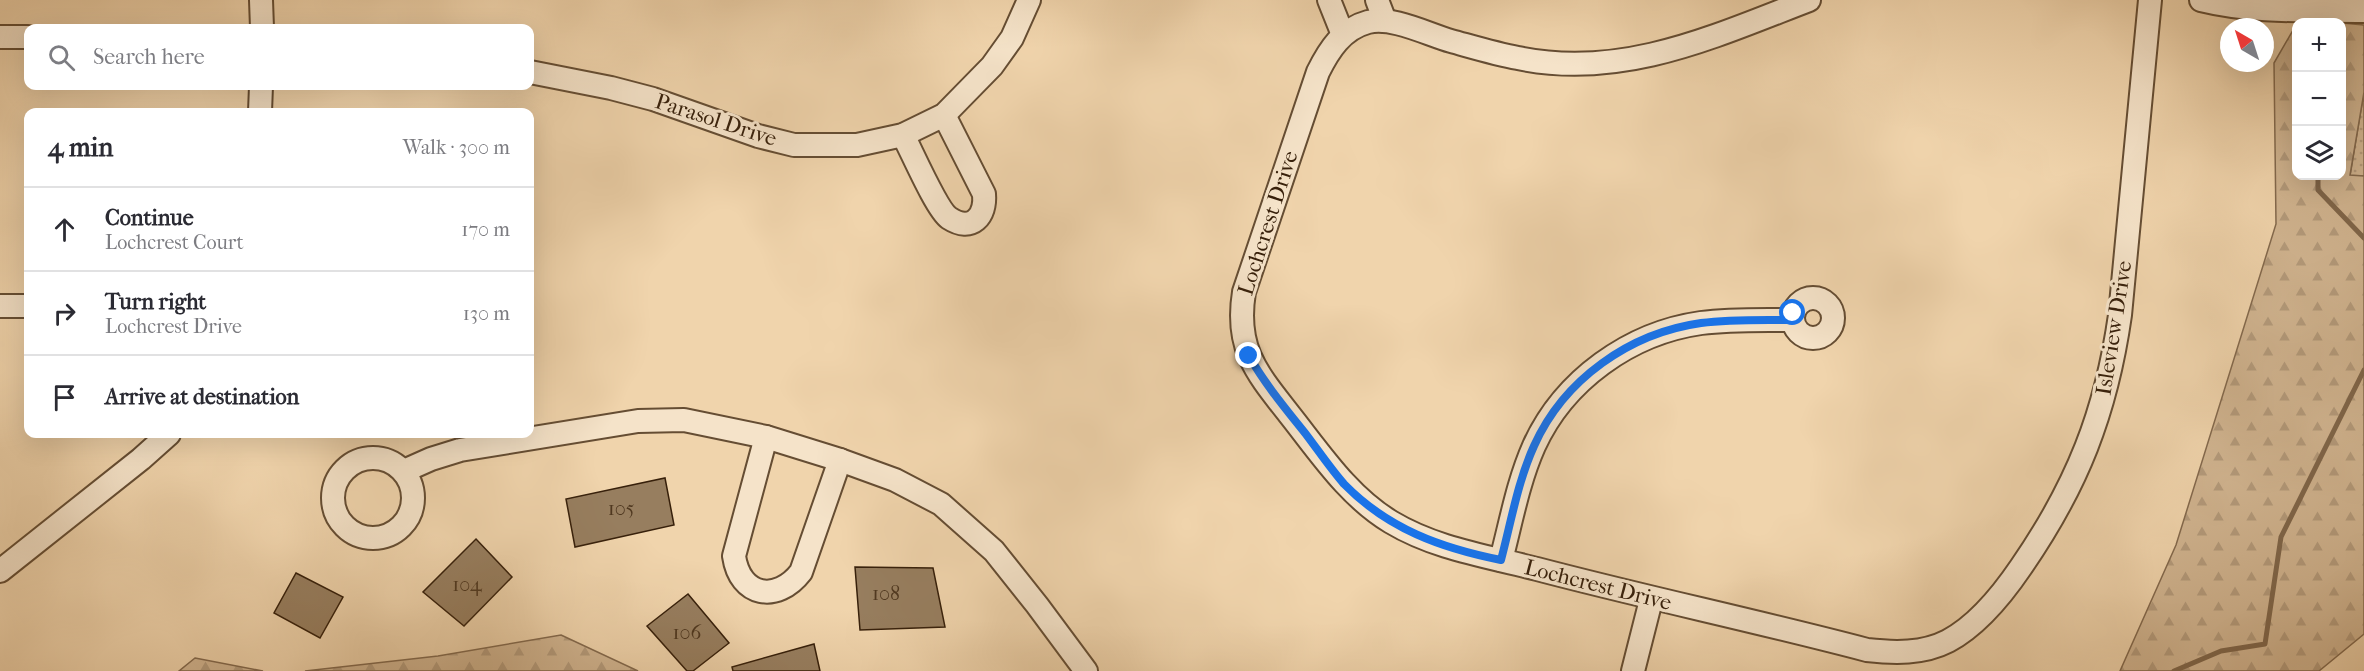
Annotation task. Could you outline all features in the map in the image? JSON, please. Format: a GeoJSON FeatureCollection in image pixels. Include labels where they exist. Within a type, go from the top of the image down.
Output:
{"type":"FeatureCollection","features":[{"type":"Feature","properties":{"kind":"street"},"geometry":{"type":"LineString","coordinates":[[261,0],[262,24]]}},
{"type":"Feature","properties":{"kind":"street","name":"Parasol Drive"},"geometry":{"type":"LineString","coordinates":[[534,73],[622,90],[758,136],[794,145],[857,145],[903,135],[944,115],[992,66],[1012,38],[1029,0]]}},
{"type":"Feature","properties":{"kind":"street"},"geometry":{"type":"LineString","coordinates":[[1329,0],[1343,34]]}},
{"type":"Feature","properties":{"kind":"street"},"geometry":{"type":"LineString","coordinates":[[1381,10],[1452,41],[1520,59],[1577,64],[1636,59],[1685,48],[1809,0]]}},
{"type":"Feature","properties":{"kind":"street","name":"Isleview Drive"},"geometry":{"type":"LineString","coordinates":[[1947,642],[1970,626],[1993,603],[2042,537],[2082,463],[2095,429],[2115,351],[2120,315],[2150,0]]}},
{"type":"Feature","properties":{"kind":"street"},"geometry":{"type":"LineString","coordinates":[[2201,0],[2222,5],[2268,9],[2364,11]]}},
{"type":"Feature","properties":{"kind":"street","name":"Lochcrest Drive"},"geometry":{"type":"LineString","coordinates":[[1381,10],[1368,22],[1343,34],[1329,50],[1318,72],[1244,292],[1241,314],[1242,335],[1249,356],[1262,379],[1343,482],[1366,504],[1390,522],[1420,537],[1460,552],[1501,560],[1651,600],[1867,650],[1897,653],[1918,651],[1947,642]]}},
{"type":"Feature","properties":{"kind":"street"},"geometry":{"type":"LineString","coordinates":[[0,37],[24,37]]}},
{"type":"Feature","properties":{"kind":"street"},"geometry":{"type":"LineString","coordinates":[[260,108],[261,90]]}},
{"type":"Feature","properties":{"kind":"street"},"geometry":{"type":"LineString","coordinates":[[903,135],[944,213],[957,222],[973,221],[982,213],[985,206],[984,194],[944,115]]}},
{"type":"Feature","properties":{"kind":"street"},"geometry":{"type":"LineString","coordinates":[[0,306],[24,306]]}},
{"type":"Feature","properties":{"kind":"street"},"geometry":{"type":"LineString","coordinates":[[1501,560],[1525,469],[1535,444],[1553,413],[1577,384],[1602,363],[1628,346],[1664,331],[1701,323],[1792,320]]}},
{"type":"Feature","properties":{"kind":"street"},"geometry":{"type":"LineString","coordinates":[[534,438],[638,421],[684,420],[766,437],[895,480],[942,504],[994,551],[1086,671]]}},
{"type":"Feature","properties":{"kind":"street"},"geometry":{"type":"LineString","coordinates":[[766,437],[734,556],[736,569],[742,579],[757,590],[770,592],[782,590],[792,584],[801,572],[840,460]]}},
{"type":"Feature","properties":{"kind":"street"},"geometry":{"type":"LineString","coordinates":[[0,570],[165,438]]}},
{"type":"Feature","properties":{"kind":"street"},"geometry":{"type":"LineString","coordinates":[[404,471],[460,450],[534,438]]}},
{"type":"Feature","properties":{"kind":"street"},"geometry":{"type":"LineString","coordinates":[[1633,671],[1651,600]]}},
{"type":"Feature","properties":{"kind":"green space"},"geometry":{"type":"Polygon","coordinates":[[[2346,23],[2364,25],[2364,92],[2350,175],[2364,176],[2364,634],[2319,671],[2120,671],[2176,545],[2276,224],[2274,63],[2292,32],[2292,180],[2346,180],[2346,23]]]}},
{"type":"Feature","properties":{"kind":"green space"},"geometry":{"type":"Polygon","coordinates":[[[2364,92],[2364,176],[2350,176],[2364,92]]]}},
{"type":"Feature","properties":{"kind":"green space"},"geometry":{"type":"Polygon","coordinates":[[[561,635],[638,671],[305,671],[438,656],[561,635]]]}},
{"type":"Feature","properties":{"kind":"green space"},"geometry":{"type":"Polygon","coordinates":[[[195,658],[263,671],[179,671],[195,658]]]}},
{"type":"Feature","properties":{"kind":"building"},"geometry":{"type":"Polygon","coordinates":[[[665,478],[674,525],[575,547],[566,499],[665,478]]]}},
{"type":"Feature","properties":{"kind":"building"},"geometry":{"type":"Polygon","coordinates":[[[476,539],[512,577],[464,626],[423,592],[476,539]]]}},
{"type":"Feature","properties":{"kind":"building"},"geometry":{"type":"Polygon","coordinates":[[[855,567],[933,568],[945,627],[860,630],[855,567]]]}},
{"type":"Feature","properties":{"kind":"building"},"geometry":{"type":"Polygon","coordinates":[[[296,573],[343,597],[320,638],[274,613],[296,573]]]}},
{"type":"Feature","properties":{"kind":"building"},"geometry":{"type":"Polygon","coordinates":[[[688,594],[729,643],[693,671],[687,671],[647,626],[688,594]]]}},
{"type":"Feature","properties":{"kind":"building"},"geometry":{"type":"Polygon","coordinates":[[[814,644],[820,671],[733,671],[732,667],[814,644]]]}},
{"type":"Feature","properties":{"kind":"waterway"},"geometry":{"type":"LineString","coordinates":[[2318,180],[2318,190],[2364,238]]}},
{"type":"Feature","properties":{"kind":"waterway"},"geometry":{"type":"LineString","coordinates":[[2174,671],[2221,651],[2265,644],[2281,537],[2364,370]]}},
{"type":"Feature","properties":{"kind":"route"},"geometry":{"type":"LineString","coordinates":[[1249,356],[1262,379],[1343,482],[1366,504],[1390,522],[1420,537],[1460,552],[1501,560],[1525,469],[1535,444],[1553,413],[1577,384],[1602,363],[1628,346],[1664,331],[1701,323],[1792,320],[1793,313]]}}]}
